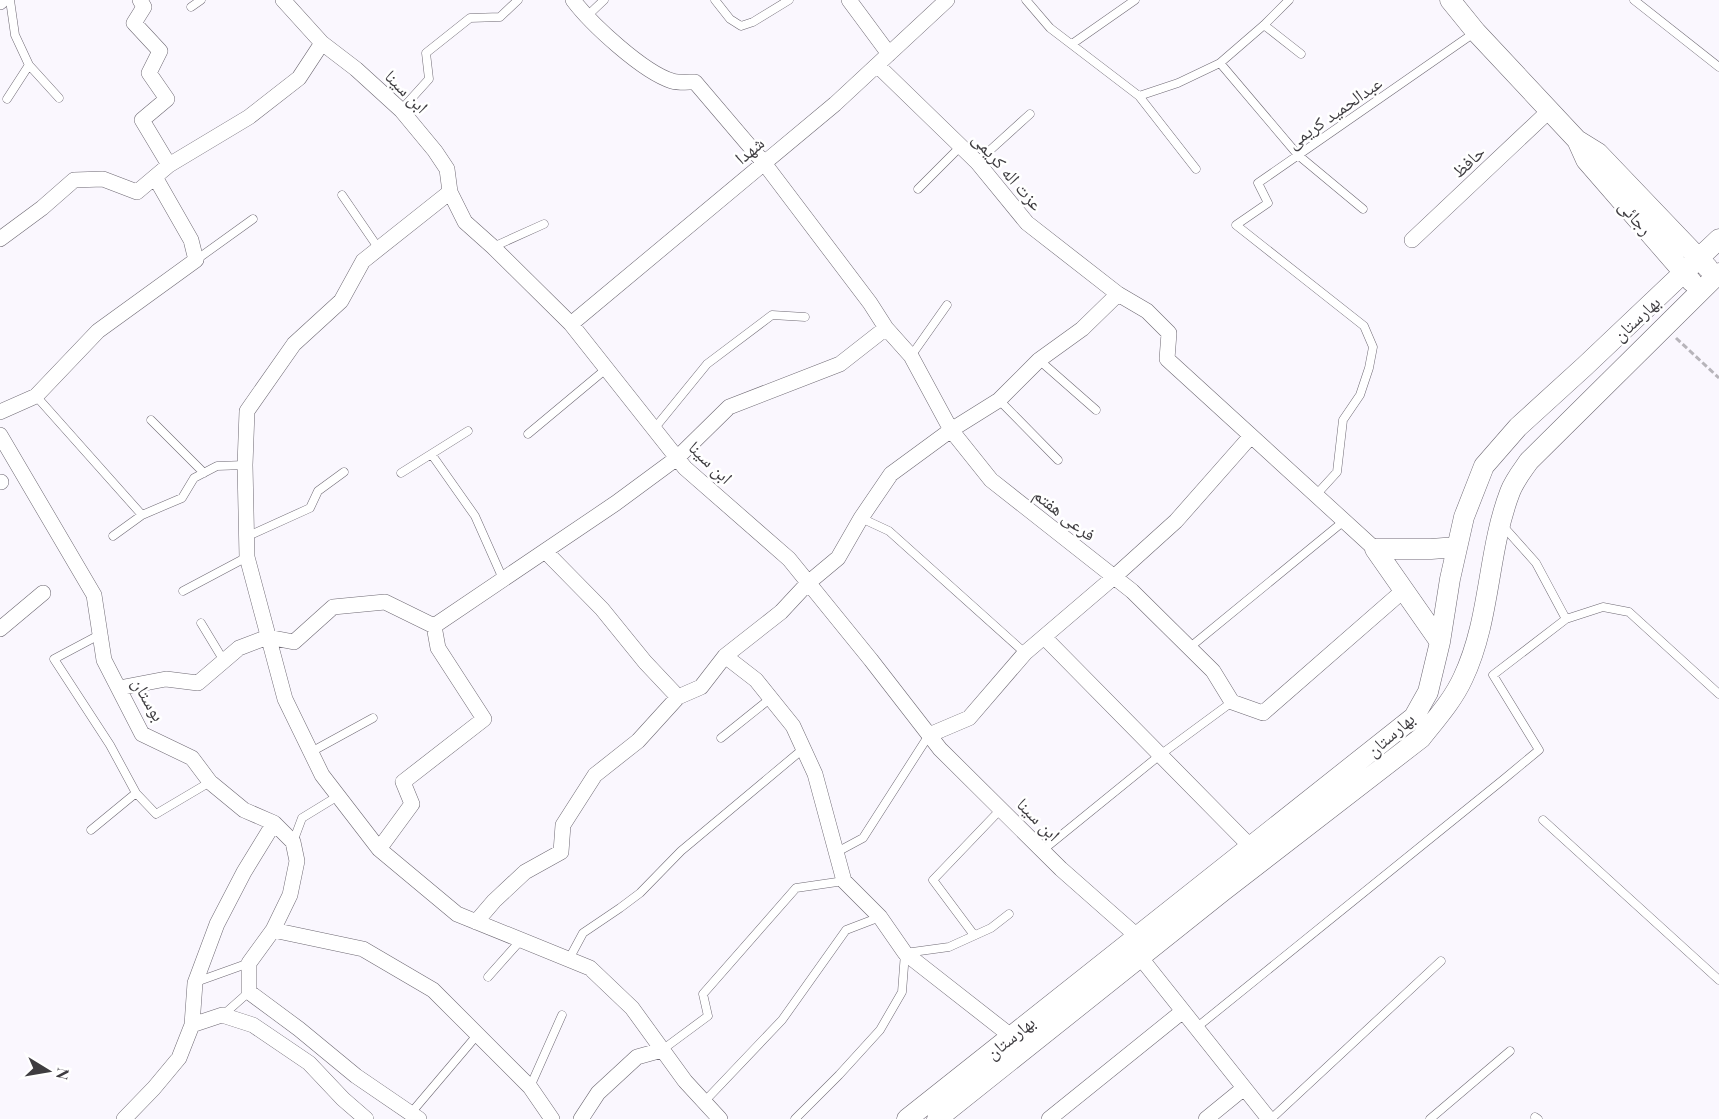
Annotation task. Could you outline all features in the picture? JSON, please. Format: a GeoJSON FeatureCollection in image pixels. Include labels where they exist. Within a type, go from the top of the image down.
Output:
{"type":"FeatureCollection","features":[{"type":"Feature","properties":{"kind":"street"},"geometry":{"type":"LineString","coordinates":[[140,0],[144,7],[134,23],[159,51],[149,73],[167,99],[142,120],[169,165]]}},
{"type":"Feature","properties":{"kind":"street","name":"ابن سینا"},"geometry":{"type":"LineString","coordinates":[[283,0],[322,43],[356,69],[401,110],[447,169],[450,192],[465,222],[571,324],[685,468],[789,559],[940,749],[1043,850],[1137,936]]}},
{"type":"Feature","properties":{"kind":"street","name":"فرعی هفتم"},"geometry":{"type":"LineString","coordinates":[[573,0],[586,17],[649,70],[673,81],[695,82],[764,163],[870,303],[886,328],[911,356],[951,430],[991,480],[1132,591],[1213,671],[1232,702]]}},
{"type":"Feature","properties":{"kind":"street"},"geometry":{"type":"LineString","coordinates":[[849,0],[889,54]]}},
{"type":"Feature","properties":{"kind":"street","name":"شهدا"},"geometry":{"type":"LineString","coordinates":[[571,324],[835,104],[948,0]]}},
{"type":"Feature","properties":{"kind":"street","name":"رجائی"},"geometry":{"type":"LineString","coordinates":[[1450,0],[1476,32],[1577,140],[1598,153],[1699,260],[1718,274]]}},
{"type":"Feature","properties":{"kind":"street"},"geometry":{"type":"LineString","coordinates":[[0,239],[42,208],[74,180],[103,179],[137,192],[169,165],[249,117],[299,78],[322,43]]}},
{"type":"Feature","properties":{"kind":"street","name":"عزت اله کریمی"},"geometry":{"type":"LineString","coordinates":[[877,65],[977,162],[1027,223],[1118,294],[1147,311],[1169,333],[1167,358],[1251,435]]}},
{"type":"Feature","properties":{"kind":"street","name":"حافظ"},"geometry":{"type":"LineString","coordinates":[[1412,240],[1550,110]]}},
{"type":"Feature","properties":{"kind":"street","name":"رجائی"},"geometry":{"type":"LineString","coordinates":[[1577,140],[1586,160],[1700,291]]}},
{"type":"Feature","properties":{"kind":"street"},"geometry":{"type":"LineString","coordinates":[[0,412],[36,396],[98,331],[196,260],[191,240],[155,177]]}},
{"type":"Feature","properties":{"kind":"street"},"geometry":{"type":"LineString","coordinates":[[450,192],[363,261],[341,301],[294,344],[247,411],[245,465],[247,557],[285,699],[322,775],[379,849],[457,914],[590,968],[632,1008],[685,1081],[720,1119]]}},
{"type":"Feature","properties":{"kind":"street","name":"بهارستان"},"geometry":{"type":"LineString","coordinates":[[907,1119],[1413,717],[1428,692],[1440,642],[1449,579],[1464,516],[1484,466],[1518,427],[1719,239]]}},
{"type":"Feature","properties":{"kind":"street","name":"بهارستان"},"geometry":{"type":"LineString","coordinates":[[937,1119],[1421,738],[1443,711],[1463,679],[1476,643],[1500,521],[1511,489],[1528,461],[1718,274]]}},
{"type":"Feature","properties":{"kind":"street"},"geometry":{"type":"LineString","coordinates":[[477,922],[494,901],[525,872],[561,852],[563,825],[595,775],[638,741],[678,697],[701,687],[724,656],[781,612],[808,583],[838,558],[861,518],[891,474],[951,430],[999,400],[1039,360],[1082,329],[1118,294]]}},
{"type":"Feature","properties":{"kind":"street"},"geometry":{"type":"LineString","coordinates":[[434,626],[616,503],[677,458],[729,407],[840,364],[886,328]]}},
{"type":"Feature","properties":{"kind":"street","name":"بوستان"},"geometry":{"type":"LineString","coordinates":[[0,435],[94,594],[104,660],[142,734],[192,758],[210,782],[244,810],[274,823],[293,842]]}},
{"type":"Feature","properties":{"kind":"street"},"geometry":{"type":"LineString","coordinates":[[929,735],[969,718],[1025,653],[1176,521],[1251,435],[1375,549],[1440,642]]}},
{"type":"Feature","properties":{"kind":"street"},"geometry":{"type":"LineString","coordinates":[[1375,549],[1457,547]]}},
{"type":"Feature","properties":{"kind":"street"},"geometry":{"type":"LineString","coordinates":[[545,551],[602,609],[645,662],[678,697]]}},
{"type":"Feature","properties":{"kind":"street"},"geometry":{"type":"LineString","coordinates":[[1232,702],[1263,713],[1404,590]]}},
{"type":"Feature","properties":{"kind":"street"},"geometry":{"type":"LineString","coordinates":[[0,629],[43,593]]}},
{"type":"Feature","properties":{"kind":"street"},"geometry":{"type":"LineString","coordinates":[[119,688],[166,679],[198,683],[239,648],[268,637],[294,642],[333,607],[385,603],[434,626]]}},
{"type":"Feature","properties":{"kind":"street"},"geometry":{"type":"LineString","coordinates":[[379,849],[412,804],[403,782],[484,719],[438,648],[434,626]]}},
{"type":"Feature","properties":{"kind":"street"},"geometry":{"type":"LineString","coordinates":[[1044,637],[1250,846]]}},
{"type":"Feature","properties":{"kind":"street"},"geometry":{"type":"LineString","coordinates":[[724,656],[756,680],[793,726],[815,774],[844,881],[880,917],[905,953],[1011,1036]]}},
{"type":"Feature","properties":{"kind":"street"},"geometry":{"type":"LineString","coordinates":[[124,1119],[179,1058],[192,1025],[195,983],[217,924],[244,872],[274,823]]}},
{"type":"Feature","properties":{"kind":"street"},"geometry":{"type":"LineString","coordinates":[[293,842],[297,861],[290,895],[273,930],[249,963],[249,992],[356,1076],[415,1116]]}},
{"type":"Feature","properties":{"kind":"street"},"geometry":{"type":"LineString","coordinates":[[273,930],[363,949],[433,990],[530,1087],[552,1119]]}},
{"type":"Feature","properties":{"kind":"street"},"geometry":{"type":"LineString","coordinates":[[1140,957],[1270,1119]]}},
{"type":"Feature","properties":{"kind":"street"},"geometry":{"type":"LineString","coordinates":[[1049,1119],[1183,1011]]}},
{"type":"Feature","properties":{"kind":"street"},"geometry":{"type":"LineString","coordinates":[[192,1025],[222,1016],[253,1025],[309,1063],[342,1100],[366,1119]]}},
{"type":"Feature","properties":{"kind":"street"},"geometry":{"type":"LineString","coordinates":[[580,1119],[598,1093],[637,1057],[662,1050]]}},
{"type":"Feature","properties":{"kind":"street"},"geometry":{"type":"LineString","coordinates":[[1206,1119],[1244,1088]]}},
{"type":"Feature","properties":{"kind":"lane"},"geometry":{"type":"LineString","coordinates":[[10,0],[15,35],[29,65],[59,98]]}},
{"type":"Feature","properties":{"kind":"lane"},"geometry":{"type":"LineString","coordinates":[[191,7],[201,0]]}},
{"type":"Feature","properties":{"kind":"lane"},"geometry":{"type":"LineString","coordinates":[[401,110],[429,79],[426,53],[470,18],[500,17],[518,0]]}},
{"type":"Feature","properties":{"kind":"lane"},"geometry":{"type":"LineString","coordinates":[[586,17],[604,0]]}},
{"type":"Feature","properties":{"kind":"lane"},"geometry":{"type":"LineString","coordinates":[[714,0],[730,18],[741,26],[753,22],[789,0]]}},
{"type":"Feature","properties":{"kind":"lane"},"geometry":{"type":"LineString","coordinates":[[1026,0],[1050,28],[1139,96],[1196,169]]}},
{"type":"Feature","properties":{"kind":"lane"},"geometry":{"type":"LineString","coordinates":[[1072,44],[1135,0]]}},
{"type":"Feature","properties":{"kind":"lane"},"geometry":{"type":"LineString","coordinates":[[1139,96],[1178,83],[1220,63],[1289,0]]}},
{"type":"Feature","properties":{"kind":"lane"},"geometry":{"type":"LineString","coordinates":[[1634,0],[1719,67]]}},
{"type":"Feature","properties":{"kind":"lane"},"geometry":{"type":"LineString","coordinates":[[1264,25],[1301,54]]}},
{"type":"Feature","properties":{"kind":"lane","name":"عبدالحمید کریمی"},"geometry":{"type":"LineString","coordinates":[[1316,495],[1337,472],[1342,420],[1360,394],[1373,347],[1364,326],[1236,225],[1268,203],[1258,183],[1476,32]]}},
{"type":"Feature","properties":{"kind":"lane"},"geometry":{"type":"LineString","coordinates":[[1220,63],[1298,155],[1363,209]]}},
{"type":"Feature","properties":{"kind":"lane"},"geometry":{"type":"LineString","coordinates":[[8,99],[29,65]]}},
{"type":"Feature","properties":{"kind":"lane"},"geometry":{"type":"LineString","coordinates":[[977,162],[1030,114]]}},
{"type":"Feature","properties":{"kind":"lane"},"geometry":{"type":"LineString","coordinates":[[918,189],[961,146]]}},
{"type":"Feature","properties":{"kind":"lane"},"geometry":{"type":"LineString","coordinates":[[342,195],[379,249]]}},
{"type":"Feature","properties":{"kind":"lane"},"geometry":{"type":"LineString","coordinates":[[196,260],[253,219]]}},
{"type":"Feature","properties":{"kind":"lane"},"geometry":{"type":"LineString","coordinates":[[493,247],[544,224]]}},
{"type":"Feature","properties":{"kind":"lane"},"geometry":{"type":"LineString","coordinates":[[911,356],[947,305]]}},
{"type":"Feature","properties":{"kind":"lane"},"geometry":{"type":"LineString","coordinates":[[654,429],[706,364],[772,315],[805,317]]}},
{"type":"Feature","properties":{"kind":"lane"},"geometry":{"type":"LineString","coordinates":[[1039,360],[1096,410]]}},
{"type":"Feature","properties":{"kind":"lane"},"geometry":{"type":"LineString","coordinates":[[528,434],[606,369]]}},
{"type":"Feature","properties":{"kind":"lane"},"geometry":{"type":"LineString","coordinates":[[36,396],[142,515]]}},
{"type":"Feature","properties":{"kind":"lane"},"geometry":{"type":"LineString","coordinates":[[999,400],[1058,460]]}},
{"type":"Feature","properties":{"kind":"lane"},"geometry":{"type":"LineString","coordinates":[[151,420],[204,473]]}},
{"type":"Feature","properties":{"kind":"lane"},"geometry":{"type":"LineString","coordinates":[[401,473],[468,431]]}},
{"type":"Feature","properties":{"kind":"lane"},"geometry":{"type":"LineString","coordinates":[[432,455],[475,516],[503,579]]}},
{"type":"Feature","properties":{"kind":"lane"},"geometry":{"type":"LineString","coordinates":[[113,536],[142,515],[183,498],[194,478],[217,466],[245,465]]}},
{"type":"Feature","properties":{"kind":"lane"},"geometry":{"type":"LineString","coordinates":[[246,537],[310,508],[318,491],[344,472]]}},
{"type":"Feature","properties":{"kind":"lane"},"geometry":{"type":"LineString","coordinates":[[861,518],[889,531],[1025,653]]}},
{"type":"Feature","properties":{"kind":"lane"},"geometry":{"type":"LineString","coordinates":[[1189,648],[1344,521]]}},
{"type":"Feature","properties":{"kind":"lane"},"geometry":{"type":"LineString","coordinates":[[1500,521],[1536,563],[1566,619]]}},
{"type":"Feature","properties":{"kind":"lane"},"geometry":{"type":"LineString","coordinates":[[183,591],[247,557]]}},
{"type":"Feature","properties":{"kind":"lane"},"geometry":{"type":"LineString","coordinates":[[1196,1028],[1539,750],[1493,675],[1566,619],[1603,607],[1629,612],[1719,694]]}},
{"type":"Feature","properties":{"kind":"lane"},"geometry":{"type":"LineString","coordinates":[[201,623],[224,661]]}},
{"type":"Feature","properties":{"kind":"lane"},"geometry":{"type":"LineString","coordinates":[[101,634],[54,658],[110,745],[136,793],[156,814],[210,782]]}},
{"type":"Feature","properties":{"kind":"lane"},"geometry":{"type":"LineString","coordinates":[[721,738],[771,698]]}},
{"type":"Feature","properties":{"kind":"lane"},"geometry":{"type":"LineString","coordinates":[[1043,850],[1161,755],[1232,702]]}},
{"type":"Feature","properties":{"kind":"lane"},"geometry":{"type":"LineString","coordinates":[[311,752],[373,718]]}},
{"type":"Feature","properties":{"kind":"lane"},"geometry":{"type":"LineString","coordinates":[[837,852],[863,838],[929,735]]}},
{"type":"Feature","properties":{"kind":"lane"},"geometry":{"type":"LineString","coordinates":[[569,959],[583,933],[640,893],[681,851],[803,749]]}},
{"type":"Feature","properties":{"kind":"lane"},"geometry":{"type":"LineString","coordinates":[[91,830],[136,793]]}},
{"type":"Feature","properties":{"kind":"lane"},"geometry":{"type":"LineString","coordinates":[[293,842],[302,818],[338,796]]}},
{"type":"Feature","properties":{"kind":"lane"},"geometry":{"type":"LineString","coordinates":[[974,935],[933,880],[1001,809]]}},
{"type":"Feature","properties":{"kind":"lane"},"geometry":{"type":"LineString","coordinates":[[1543,820],[1719,980]]}},
{"type":"Feature","properties":{"kind":"lane"},"geometry":{"type":"LineString","coordinates":[[662,1050],[708,1016],[703,994],[796,888],[844,881]]}},
{"type":"Feature","properties":{"kind":"lane"},"geometry":{"type":"LineString","coordinates":[[795,1119],[880,1030],[902,992],[905,953],[949,946],[991,928],[1009,914]]}},
{"type":"Feature","properties":{"kind":"lane"},"geometry":{"type":"LineString","coordinates":[[704,1102],[782,1020],[846,930],[880,917]]}},
{"type":"Feature","properties":{"kind":"lane"},"geometry":{"type":"LineString","coordinates":[[488,976],[521,940]]}},
{"type":"Feature","properties":{"kind":"lane"},"geometry":{"type":"LineString","coordinates":[[1270,1119],[1441,961]]}},
{"type":"Feature","properties":{"kind":"lane"},"geometry":{"type":"LineString","coordinates":[[195,983],[249,963]]}},
{"type":"Feature","properties":{"kind":"lane"},"geometry":{"type":"LineString","coordinates":[[222,1016],[249,992]]}},
{"type":"Feature","properties":{"kind":"lane"},"geometry":{"type":"LineString","coordinates":[[530,1087],[562,1015]]}},
{"type":"Feature","properties":{"kind":"lane"},"geometry":{"type":"LineString","coordinates":[[415,1116],[478,1034]]}},
{"type":"Feature","properties":{"kind":"lane"},"geometry":{"type":"LineString","coordinates":[[1430,1119],[1510,1051]]}},
{"type":"Feature","properties":{"kind":"path"},"geometry":{"type":"LineString","coordinates":[[1664,327],[1719,378]]}}]}
